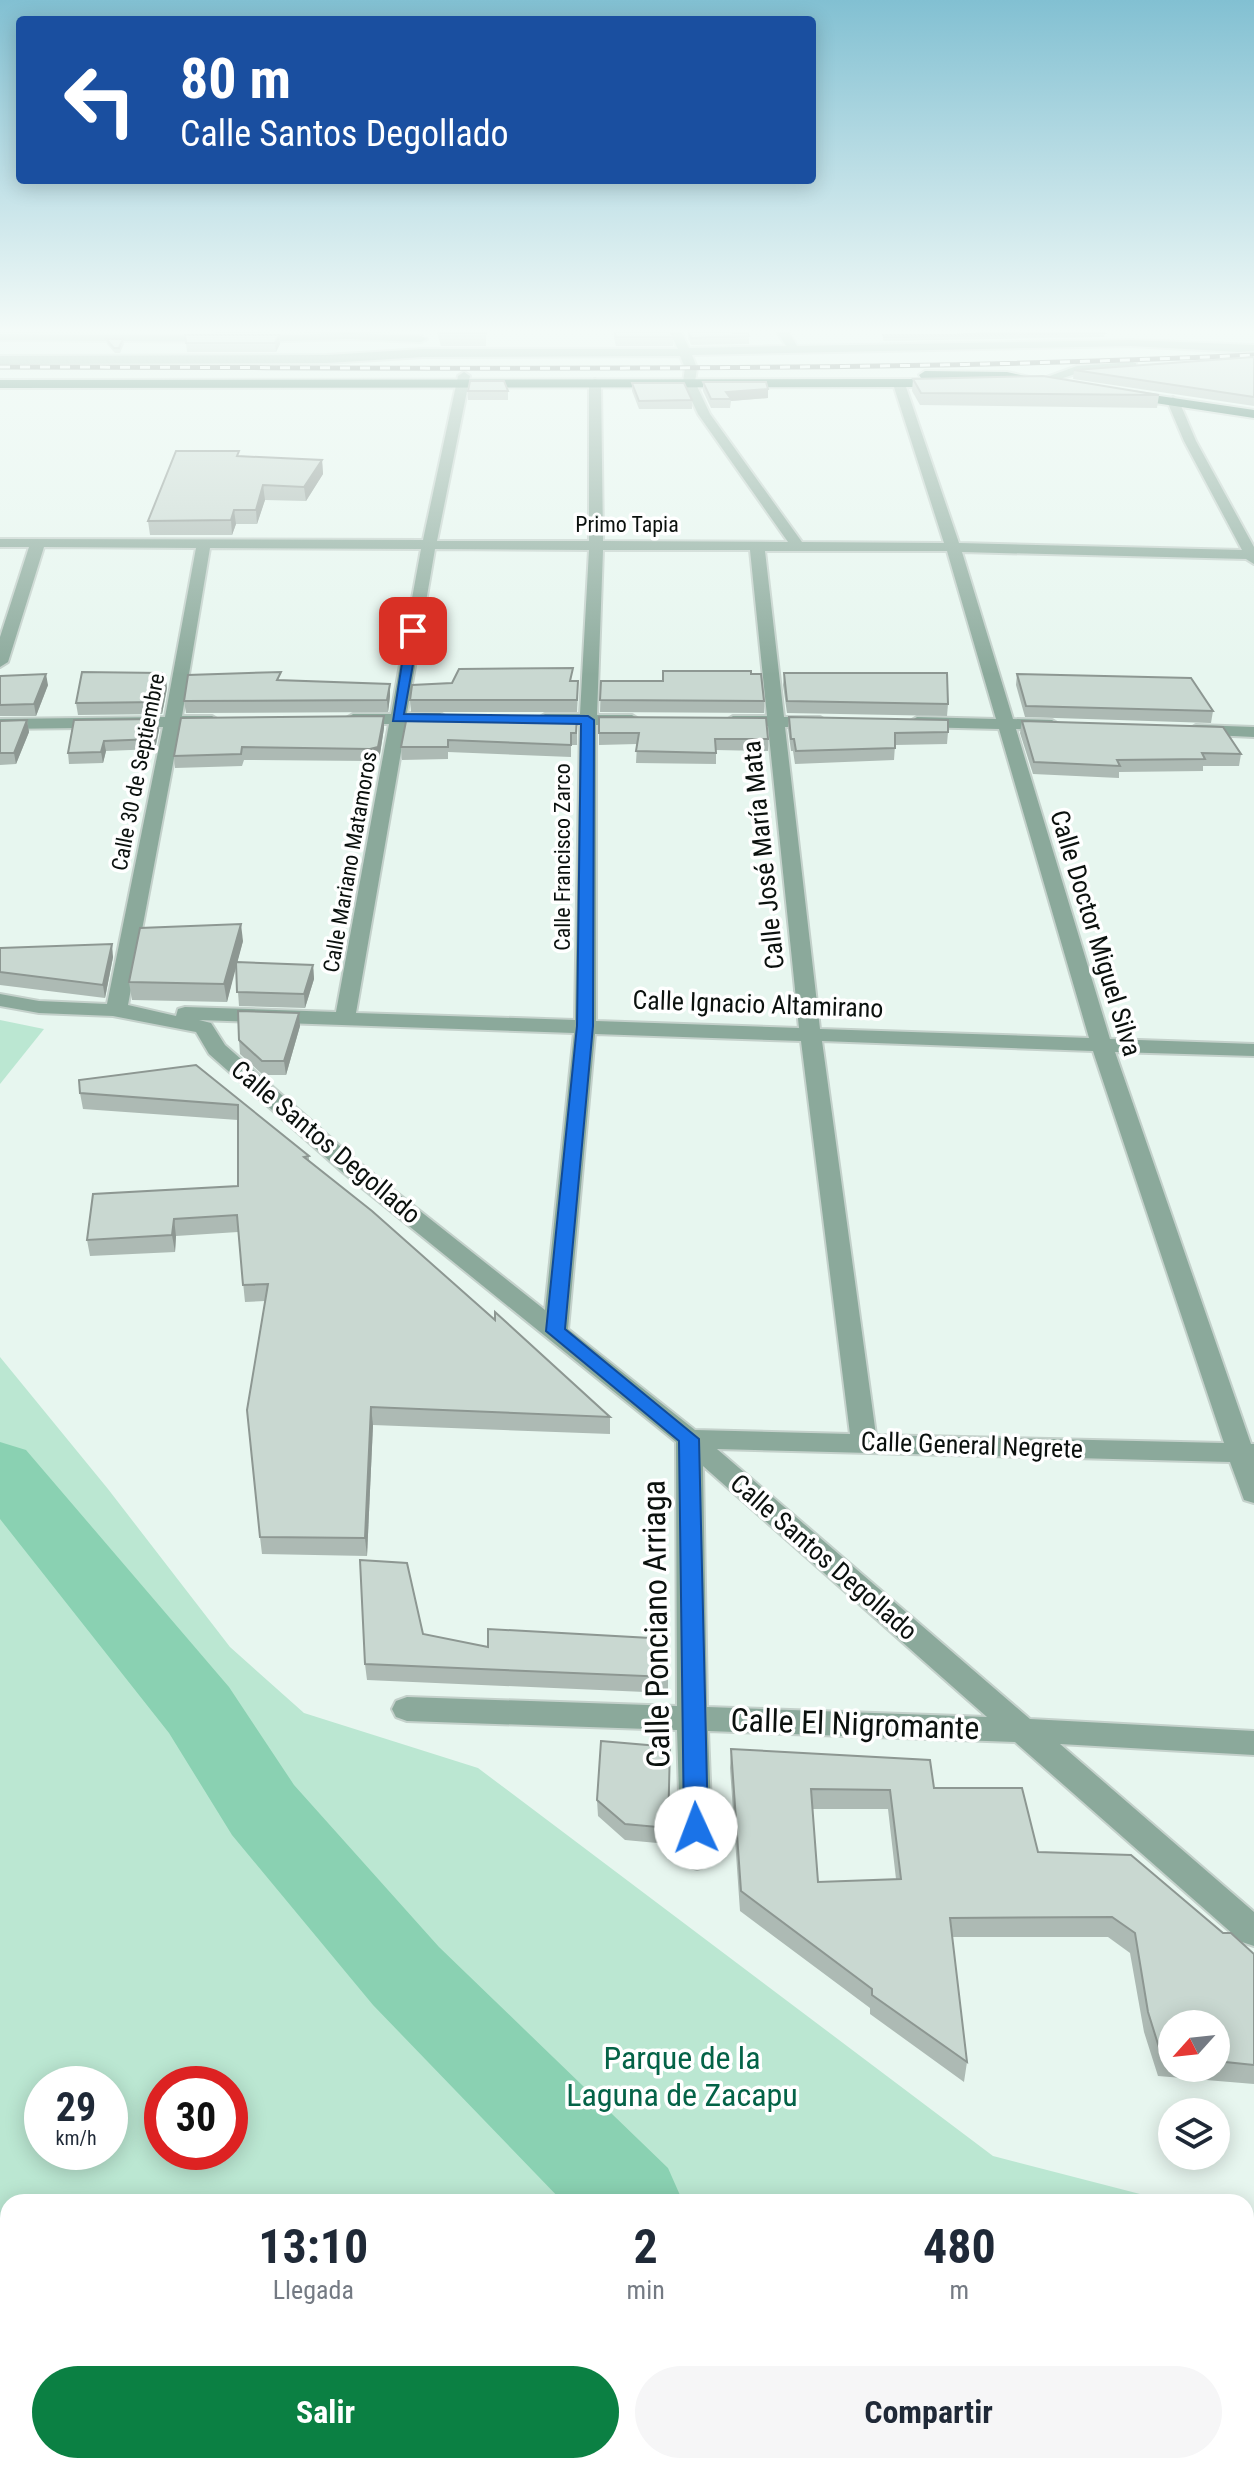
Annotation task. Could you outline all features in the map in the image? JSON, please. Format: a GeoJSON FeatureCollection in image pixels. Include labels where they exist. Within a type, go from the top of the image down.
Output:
{"type":"FeatureCollection","features":[{"type":"Feature","properties":{"kind":"street","name":"Calle Mariano Matamoros"},"geometry":{"type":"LineString","coordinates":[[345,1018],[449,444]]}},
{"type":"Feature","properties":{"kind":"street","name":"Calle Francisco Zarco"},"geometry":{"type":"LineString","coordinates":[[555,1331],[585,1026],[588,720],[596,546],[595,444]]}},
{"type":"Feature","properties":{"kind":"street"},"geometry":{"type":"LineString","coordinates":[[725,444],[798,546]]}},
{"type":"Feature","properties":{"kind":"street","name":"Calle Doctor Miguel Silva"},"geometry":{"type":"LineString","coordinates":[[919,444],[953,547],[1102,1046],[1248,1453],[1254,1493]]}},
{"type":"Feature","properties":{"kind":"street"},"geometry":{"type":"LineString","coordinates":[[1192,444],[1253,557]]}},
{"type":"Feature","properties":{"kind":"street","name":"Calle 30 de Septiembre"},"geometry":{"type":"LineString","coordinates":[[116,1011],[173,721],[204,542]]}},
{"type":"Feature","properties":{"kind":"street","name":"Primo Tapia"},"geometry":{"type":"LineString","coordinates":[[0,543],[953,547],[1253,557]]}},
{"type":"Feature","properties":{"kind":"street"},"geometry":{"type":"LineString","coordinates":[[0,662],[38,543]]}},
{"type":"Feature","properties":{"kind":"street","name":"Calle José María Mata"},"geometry":{"type":"LineString","coordinates":[[757,546],[810,1032],[864,1442]]}},
{"type":"Feature","properties":{"kind":"street"},"geometry":{"type":"LineString","coordinates":[[333,719],[461,719]]}},
{"type":"Feature","properties":{"kind":"street"},"geometry":{"type":"LineString","coordinates":[[524,719],[651,720]]}},
{"type":"Feature","properties":{"kind":"street"},"geometry":{"type":"LineString","coordinates":[[0,724],[237,720]]}},
{"type":"Feature","properties":{"kind":"street"},"geometry":{"type":"LineString","coordinates":[[714,721],[838,722]]}},
{"type":"Feature","properties":{"kind":"street"},"geometry":{"type":"LineString","coordinates":[[898,722],[1064,725]]}},
{"type":"Feature","properties":{"kind":"street"},"geometry":{"type":"LineString","coordinates":[[1183,729],[1254,732]]}},
{"type":"Feature","properties":{"kind":"street"},"geometry":{"type":"LineString","coordinates":[[0,1000],[39,1007],[116,1011],[204,1027],[243,1015]]}},
{"type":"Feature","properties":{"kind":"street","name":"Calle Ignacio Altamirano"},"geometry":{"type":"LineString","coordinates":[[116,1011],[810,1032],[1254,1050]]}},
{"type":"Feature","properties":{"kind":"street","name":"Calle Santos Degollado"},"geometry":{"type":"LineString","coordinates":[[204,1027],[217,1049],[349,1166],[689,1439],[1254,1932]]}},
{"type":"Feature","properties":{"kind":"street","name":"Calle General Negrete"},"geometry":{"type":"LineString","coordinates":[[689,1439],[1248,1453]]}},
{"type":"Feature","properties":{"kind":"street","name":"Calle Ponciano Arriaga"},"geometry":{"type":"LineString","coordinates":[[689,1439],[697,1856]]}},
{"type":"Feature","properties":{"kind":"street","name":"Calle El Nigromante"},"geometry":{"type":"LineString","coordinates":[[407,1709],[1019,1730],[1254,1743]]}},
{"type":"Feature","properties":{"kind":"green space"},"geometry":{"type":"Polygon","coordinates":[[[0,1020],[44,1029],[0,1084],[0,1020]]]}},
{"type":"Feature","properties":{"kind":"green space","name":"Parque de la Laguna de Zacapu"},"geometry":{"type":"Polygon","coordinates":[[[0,1357],[108,1489],[230,1647],[304,1713],[478,1768],[993,2156],[1140,2194],[0,2194],[0,1357]]]}},
{"type":"Feature","properties":{"kind":"building"},"geometry":{"type":"Polygon","coordinates":[[[176,451],[239,451],[237,456],[322,460],[304,487],[263,485],[256,510],[234,510],[231,520],[148,521],[176,451]]]}},
{"type":"Feature","properties":{"kind":"building"},"geometry":{"type":"Polygon","coordinates":[[[573,668],[570,681],[578,681],[577,700],[410,700],[412,685],[452,683],[459,669],[573,668]]]}},
{"type":"Feature","properties":{"kind":"building"},"geometry":{"type":"Polygon","coordinates":[[[663,671],[751,671],[751,674],[761,674],[764,701],[600,700],[601,681],[663,681],[663,671]]]}},
{"type":"Feature","properties":{"kind":"building"},"geometry":{"type":"Polygon","coordinates":[[[82,672],[162,673],[166,676],[161,702],[76,703],[82,672]]]}},
{"type":"Feature","properties":{"kind":"building"},"geometry":{"type":"Polygon","coordinates":[[[281,672],[277,680],[390,684],[387,700],[184,701],[188,675],[281,672]]]}},
{"type":"Feature","properties":{"kind":"building"},"geometry":{"type":"Polygon","coordinates":[[[784,673],[947,673],[948,704],[787,701],[784,673]]]}},
{"type":"Feature","properties":{"kind":"building"},"geometry":{"type":"Polygon","coordinates":[[[46,674],[34,704],[0,705],[0,676],[46,674]]]}},
{"type":"Feature","properties":{"kind":"building"},"geometry":{"type":"Polygon","coordinates":[[[1017,674],[1191,678],[1213,711],[1026,706],[1017,674]]]}},
{"type":"Feature","properties":{"kind":"building"},"geometry":{"type":"Polygon","coordinates":[[[384,716],[378,747],[370,749],[242,747],[241,754],[174,756],[181,718],[384,716]]]}},
{"type":"Feature","properties":{"kind":"building"},"geometry":{"type":"Polygon","coordinates":[[[407,716],[577,716],[576,733],[571,733],[571,745],[448,740],[448,747],[401,747],[407,716]]]}},
{"type":"Feature","properties":{"kind":"building"},"geometry":{"type":"Polygon","coordinates":[[[599,717],[766,718],[768,739],[715,739],[716,753],[636,751],[639,733],[599,733],[599,717]]]}},
{"type":"Feature","properties":{"kind":"building"},"geometry":{"type":"Polygon","coordinates":[[[789,717],[948,720],[948,732],[895,733],[895,748],[796,751],[794,739],[791,739],[789,717]]]}},
{"type":"Feature","properties":{"kind":"building"},"geometry":{"type":"Polygon","coordinates":[[[158,719],[154,739],[104,741],[101,752],[68,753],[74,720],[158,719]]]}},
{"type":"Feature","properties":{"kind":"building"},"geometry":{"type":"Polygon","coordinates":[[[27,720],[14,753],[0,753],[0,721],[27,720]]]}},
{"type":"Feature","properties":{"kind":"building"},"geometry":{"type":"Polygon","coordinates":[[[1022,721],[1223,727],[1241,754],[1202,753],[1205,759],[1117,760],[1120,766],[1034,762],[1022,721]]]}},
{"type":"Feature","properties":{"kind":"building"},"geometry":{"type":"Polygon","coordinates":[[[241,924],[224,984],[129,982],[140,928],[241,924]]]}},
{"type":"Feature","properties":{"kind":"building"},"geometry":{"type":"Polygon","coordinates":[[[112,944],[103,985],[0,972],[0,948],[112,944]]]}},
{"type":"Feature","properties":{"kind":"building"},"geometry":{"type":"Polygon","coordinates":[[[236,962],[313,965],[304,994],[237,992],[236,962]]]}},
{"type":"Feature","properties":{"kind":"building"},"geometry":{"type":"Polygon","coordinates":[[[238,1011],[299,1013],[284,1061],[262,1061],[239,1040],[238,1011]]]}},
{"type":"Feature","properties":{"kind":"building"},"geometry":{"type":"Polygon","coordinates":[[[196,1065],[309,1156],[304,1157],[372,1211],[495,1320],[495,1312],[610,1417],[371,1407],[365,1538],[260,1537],[247,1410],[268,1284],[243,1285],[237,1215],[174,1219],[172,1235],[87,1240],[93,1194],[238,1186],[238,1105],[80,1093],[79,1080],[196,1065]]]}},
{"type":"Feature","properties":{"kind":"building"},"geometry":{"type":"Polygon","coordinates":[[[360,1560],[407,1563],[423,1634],[488,1647],[488,1629],[668,1639],[668,1677],[365,1664],[360,1560]]]}},
{"type":"Feature","properties":{"kind":"building"},"geometry":{"type":"Polygon","coordinates":[[[601,1741],[670,1747],[668,1828],[625,1824],[597,1800],[601,1741]]]}},
{"type":"Feature","properties":{"kind":"building"},"geometry":{"type":"Polygon","coordinates":[[[731,1749],[930,1760],[934,1788],[1022,1788],[1038,1852],[1131,1855],[1223,1933],[1231,1933],[1254,1954],[1254,2065],[1230,2062],[1230,2010],[1158,2010],[1158,2044],[1148,2012],[1135,1933],[1112,1917],[950,1918],[967,2062],[872,1995],[872,1989],[741,1891],[731,1749]],[[811,1789],[818,1882],[901,1879],[890,1790],[811,1789]]]}},
{"type":"Feature","properties":{"kind":"waterway"},"geometry":{"type":"LineString","coordinates":[[0,1468],[199,1710],[263,1810],[406,1976],[624,2194]]}},
{"type":"Feature","properties":{"kind":"route"},"geometry":{"type":"LineString","coordinates":[[413,631],[397,718],[588,720],[585,1026],[555,1331],[689,1439],[696,1828]]}}]}
